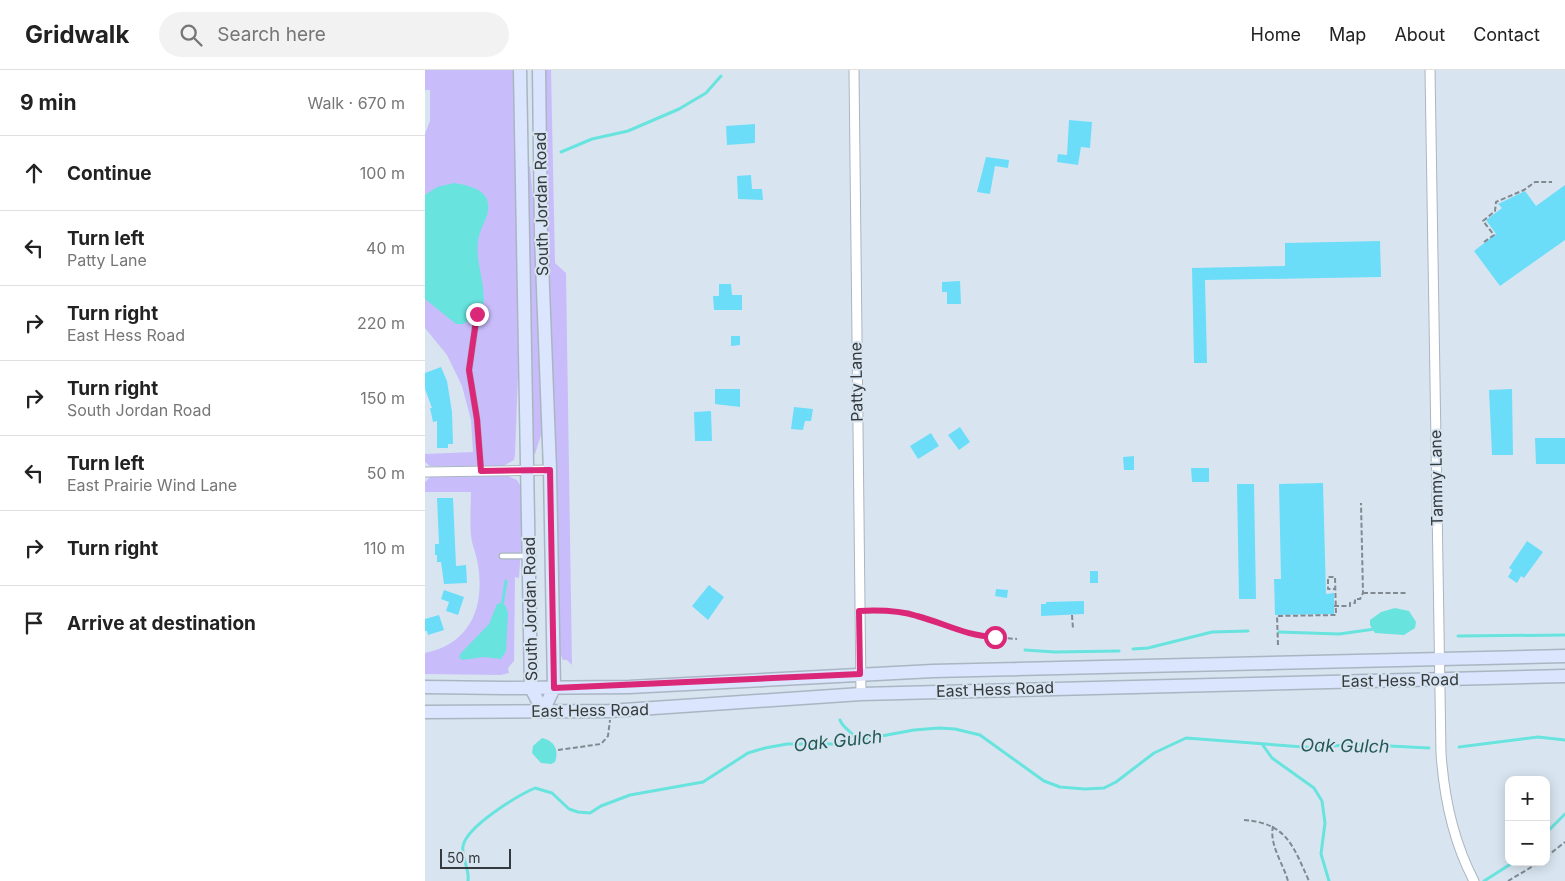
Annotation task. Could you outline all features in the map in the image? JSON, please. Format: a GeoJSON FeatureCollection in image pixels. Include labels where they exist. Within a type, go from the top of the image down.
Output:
{"type":"FeatureCollection","features":[{"type":"Feature","properties":{"kind":"main road","name":"South Jordan Road"},"geometry":{"type":"LineString","coordinates":[[521,70],[531,688],[543,712]]}},
{"type":"Feature","properties":{"kind":"main road","name":"South Jordan Road"},"geometry":{"type":"LineString","coordinates":[[539,70],[541,236],[550,470],[554,688],[543,712]]}},
{"type":"Feature","properties":{"kind":"main road","name":"East Hess Road"},"geometry":{"type":"LineString","coordinates":[[425,686],[554,688],[1006,669],[1565,656]]}},
{"type":"Feature","properties":{"kind":"main road","name":"East Hess Road"},"geometry":{"type":"LineString","coordinates":[[425,712],[609,711],[861,694],[1565,676]]}},
{"type":"Feature","properties":{"kind":"street","name":"Patty Lane"},"geometry":{"type":"LineString","coordinates":[[854,70],[861,694]]}},
{"type":"Feature","properties":{"kind":"street","name":"Tammy Lane"},"geometry":{"type":"LineString","coordinates":[[1430,70],[1443,785],[1456,838],[1464,862],[1474,881]]}},
{"type":"Feature","properties":{"kind":"street"},"geometry":{"type":"LineString","coordinates":[[425,472],[550,470]]}},
{"type":"Feature","properties":{"kind":"lane"},"geometry":{"type":"LineString","coordinates":[[477,314],[469,370],[477,419],[481,471]]}},
{"type":"Feature","properties":{"kind":"lane"},"geometry":{"type":"LineString","coordinates":[[502,556],[529,556]]}},
{"type":"Feature","properties":{"kind":"path"},"geometry":{"type":"LineString","coordinates":[[1484,242],[1494,234],[1483,221],[1495,211],[1496,202],[1524,190],[1535,182],[1552,182]]}},
{"type":"Feature","properties":{"kind":"path"},"geometry":{"type":"LineString","coordinates":[[1335,606],[1350,606],[1350,603],[1355,602],[1355,599],[1360,599],[1363,593],[1361,503]]}},
{"type":"Feature","properties":{"kind":"path"},"geometry":{"type":"LineString","coordinates":[[1278,645],[1277,616],[1336,614],[1335,577],[1328,577],[1328,589],[1335,589]]}},
{"type":"Feature","properties":{"kind":"path"},"geometry":{"type":"LineString","coordinates":[[1363,593],[1407,593]]}},
{"type":"Feature","properties":{"kind":"path"},"geometry":{"type":"LineString","coordinates":[[859,611],[901,612],[979,636],[1017,640]]}},
{"type":"Feature","properties":{"kind":"path"},"geometry":{"type":"LineString","coordinates":[[1072,615],[1073,630]]}},
{"type":"Feature","properties":{"kind":"path"},"geometry":{"type":"LineString","coordinates":[[558,750],[601,744],[605,741],[610,730],[609,711]]}},
{"type":"Feature","properties":{"kind":"path"},"geometry":{"type":"LineString","coordinates":[[1244,820],[1273,826],[1282,833],[1291,844],[1309,881]]}},
{"type":"Feature","properties":{"kind":"path"},"geometry":{"type":"LineString","coordinates":[[1273,826],[1272,842],[1279,852],[1288,881]]}},
{"type":"Feature","properties":{"kind":"path"},"geometry":{"type":"LineString","coordinates":[[1550,854],[1565,842]]}},
{"type":"Feature","properties":{"kind":"path"},"geometry":{"type":"LineString","coordinates":[[1508,881],[1533,866]]}},
{"type":"Feature","properties":{"kind":"shaded area"},"geometry":{"type":"Polygon","coordinates":[[[425,70],[514,70],[519,350],[515,454],[514,460],[503,466],[430,466],[425,462],[425,454],[473,452],[471,420],[462,386],[447,355],[425,328],[425,134],[430,121],[430,90],[425,90],[425,70]]]}},
{"type":"Feature","properties":{"kind":"shaded area"},"geometry":{"type":"Polygon","coordinates":[[[544,70],[551,70],[555,263],[566,273],[572,665],[567,660],[563,660],[559,651],[544,70]]]}},
{"type":"Feature","properties":{"kind":"shaded area"},"geometry":{"type":"Polygon","coordinates":[[[527,166],[530,166],[535,219],[543,429],[535,454],[532,454],[527,166]]]}},
{"type":"Feature","properties":{"kind":"shaded area"},"geometry":{"type":"Polygon","coordinates":[[[454,183],[479,190],[485,196],[488,206],[487,216],[479,236],[478,245],[484,299],[483,308],[464,324],[456,324],[425,299],[425,195],[437,187],[454,183]]]}},
{"type":"Feature","properties":{"kind":"shaded area"},"geometry":{"type":"Polygon","coordinates":[[[508,476],[517,480],[521,487],[522,533],[519,578],[515,577],[514,661],[508,668],[509,673],[501,675],[425,674],[425,653],[453,641],[471,621],[476,609],[480,580],[478,562],[471,536],[471,492],[425,492],[425,482],[430,477],[508,476]]]}},
{"type":"Feature","properties":{"kind":"shaded area"},"geometry":{"type":"Polygon","coordinates":[[[497,604],[505,605],[508,613],[506,651],[501,659],[484,657],[462,660],[459,657],[461,653],[489,624],[497,604]]]}},
{"type":"Feature","properties":{"kind":"shaded area"},"geometry":{"type":"Polygon","coordinates":[[[1395,608],[1409,611],[1416,622],[1415,628],[1404,635],[1375,633],[1370,625],[1370,620],[1381,612],[1395,608]]]}},
{"type":"Feature","properties":{"kind":"shaded area"},"geometry":{"type":"Polygon","coordinates":[[[542,738],[550,741],[555,747],[555,762],[551,764],[541,763],[532,753],[533,746],[542,738]]]}},
{"type":"Feature","properties":{"kind":"building"},"geometry":{"type":"Polygon","coordinates":[[[1069,120],[1092,122],[1090,148],[1081,147],[1078,165],[1057,162],[1058,154],[1067,155],[1069,120]]]}},
{"type":"Feature","properties":{"kind":"building"},"geometry":{"type":"Polygon","coordinates":[[[755,124],[755,143],[727,145],[726,126],[755,124]]]}},
{"type":"Feature","properties":{"kind":"building"},"geometry":{"type":"Polygon","coordinates":[[[986,157],[1009,160],[1008,168],[995,166],[990,194],[977,192],[986,157]]]}},
{"type":"Feature","properties":{"kind":"building"},"geometry":{"type":"Polygon","coordinates":[[[751,175],[752,189],[762,189],[763,200],[738,199],[737,176],[751,175]]]}},
{"type":"Feature","properties":{"kind":"building"},"geometry":{"type":"Polygon","coordinates":[[[1565,185],[1565,240],[1500,286],[1474,251],[1496,234],[1486,220],[1502,208],[1498,204],[1525,191],[1536,206],[1565,185]]]}},
{"type":"Feature","properties":{"kind":"building"},"geometry":{"type":"Polygon","coordinates":[[[1380,241],[1381,277],[1205,280],[1207,363],[1194,363],[1192,268],[1285,266],[1285,243],[1380,241]]]}},
{"type":"Feature","properties":{"kind":"building"},"geometry":{"type":"Polygon","coordinates":[[[960,281],[961,304],[947,304],[947,292],[942,292],[942,282],[960,281]]]}},
{"type":"Feature","properties":{"kind":"building"},"geometry":{"type":"Polygon","coordinates":[[[719,284],[731,284],[732,295],[742,295],[742,310],[714,310],[713,296],[719,296],[719,284]]]}},
{"type":"Feature","properties":{"kind":"building"},"geometry":{"type":"Polygon","coordinates":[[[731,336],[740,336],[740,345],[731,346],[731,336]]]}},
{"type":"Feature","properties":{"kind":"building"},"geometry":{"type":"Polygon","coordinates":[[[441,367],[447,381],[452,412],[453,444],[448,444],[448,448],[437,448],[437,421],[433,422],[430,408],[432,408],[425,389],[425,373],[441,367]]]}},
{"type":"Feature","properties":{"kind":"building"},"geometry":{"type":"Polygon","coordinates":[[[715,389],[740,389],[740,407],[715,404],[715,389]]]}},
{"type":"Feature","properties":{"kind":"building"},"geometry":{"type":"Polygon","coordinates":[[[1512,389],[1513,455],[1492,455],[1489,390],[1512,389]]]}},
{"type":"Feature","properties":{"kind":"building"},"geometry":{"type":"Polygon","coordinates":[[[794,407],[813,409],[811,421],[805,421],[803,430],[791,429],[794,407]]]}},
{"type":"Feature","properties":{"kind":"building"},"geometry":{"type":"Polygon","coordinates":[[[711,411],[712,441],[695,441],[694,412],[711,411]]]}},
{"type":"Feature","properties":{"kind":"building"},"geometry":{"type":"Polygon","coordinates":[[[960,427],[970,442],[959,450],[948,435],[960,427]]]}},
{"type":"Feature","properties":{"kind":"building"},"geometry":{"type":"Polygon","coordinates":[[[931,433],[939,446],[918,459],[910,446],[931,433]]]}},
{"type":"Feature","properties":{"kind":"building"},"geometry":{"type":"Polygon","coordinates":[[[1535,438],[1565,438],[1565,464],[1536,464],[1535,438]]]}},
{"type":"Feature","properties":{"kind":"building"},"geometry":{"type":"Polygon","coordinates":[[[1134,456],[1134,470],[1124,470],[1123,457],[1134,456]]]}},
{"type":"Feature","properties":{"kind":"building"},"geometry":{"type":"Polygon","coordinates":[[[1191,468],[1209,468],[1209,482],[1192,482],[1191,468]]]}},
{"type":"Feature","properties":{"kind":"building"},"geometry":{"type":"Polygon","coordinates":[[[1323,483],[1326,594],[1334,593],[1334,614],[1275,615],[1274,579],[1281,579],[1279,484],[1323,483]]]}},
{"type":"Feature","properties":{"kind":"building"},"geometry":{"type":"Polygon","coordinates":[[[1237,484],[1254,484],[1256,599],[1239,599],[1237,484]]]}},
{"type":"Feature","properties":{"kind":"building"},"geometry":{"type":"Polygon","coordinates":[[[437,498],[453,498],[456,566],[466,565],[467,583],[444,584],[441,562],[437,562],[437,555],[435,555],[435,544],[439,544],[437,498]]]}},
{"type":"Feature","properties":{"kind":"building"},"geometry":{"type":"Polygon","coordinates":[[[1527,541],[1543,552],[1524,578],[1521,576],[1517,583],[1508,577],[1512,570],[1509,568],[1527,541]]]}},
{"type":"Feature","properties":{"kind":"building"},"geometry":{"type":"Polygon","coordinates":[[[1090,571],[1098,571],[1098,583],[1090,583],[1090,571]]]}},
{"type":"Feature","properties":{"kind":"building"},"geometry":{"type":"Polygon","coordinates":[[[709,585],[724,597],[708,620],[692,606],[709,585]]]}},
{"type":"Feature","properties":{"kind":"building"},"geometry":{"type":"Polygon","coordinates":[[[996,589],[1008,590],[1007,598],[995,596],[996,589]]]}},
{"type":"Feature","properties":{"kind":"building"},"geometry":{"type":"Polygon","coordinates":[[[444,590],[464,597],[458,615],[446,611],[449,602],[441,599],[444,590]]]}},
{"type":"Feature","properties":{"kind":"building"},"geometry":{"type":"Polygon","coordinates":[[[1084,601],[1084,614],[1041,616],[1041,604],[1046,604],[1046,602],[1084,601]]]}},
{"type":"Feature","properties":{"kind":"building"},"geometry":{"type":"Polygon","coordinates":[[[439,615],[444,630],[428,635],[427,631],[425,631],[425,619],[439,615]]]}},
{"type":"Feature","properties":{"kind":"waterway"},"geometry":{"type":"LineString","coordinates":[[561,152],[592,139],[628,131],[679,109],[706,93],[721,76]]}},
{"type":"Feature","properties":{"kind":"waterway"},"geometry":{"type":"LineString","coordinates":[[502,606],[506,581]]}},
{"type":"Feature","properties":{"kind":"waterway"},"geometry":{"type":"LineString","coordinates":[[1279,632],[1339,634],[1375,629]]}},
{"type":"Feature","properties":{"kind":"waterway"},"geometry":{"type":"LineString","coordinates":[[1133,649],[1148,648],[1212,632],[1248,631]]}},
{"type":"Feature","properties":{"kind":"waterway"},"geometry":{"type":"LineString","coordinates":[[1458,636],[1565,635]]}},
{"type":"Feature","properties":{"kind":"waterway"},"geometry":{"type":"LineString","coordinates":[[1025,650],[1055,652],[1119,651]]}},
{"type":"Feature","properties":{"kind":"waterway"},"geometry":{"type":"LineString","coordinates":[[840,720],[857,741]]}},
{"type":"Feature","properties":{"kind":"waterway","name":"Oak Gulch"},"geometry":{"type":"LineString","coordinates":[[468,881],[468,872],[463,855],[463,846],[467,838],[473,830],[494,812],[535,788],[552,793],[569,809],[590,813],[601,806],[630,795],[703,782],[748,753],[787,744],[838,744],[914,730],[955,729],[980,735],[1044,781],[1060,787],[1085,789],[1104,788],[1116,782],[1154,753],[1186,738],[1317,748],[1351,744],[1429,748]]}},
{"type":"Feature","properties":{"kind":"waterway","name":"Oak Gulch"},"geometry":{"type":"LineString","coordinates":[[1459,747],[1538,737],[1565,740]]}},
{"type":"Feature","properties":{"kind":"waterway","name":"Oak Gulch"},"geometry":{"type":"LineString","coordinates":[[1262,744],[1272,758],[1314,788],[1322,801],[1325,823],[1321,854],[1329,881]]}},
{"type":"Feature","properties":{"kind":"waterway","name":"Oak Gulch"},"geometry":{"type":"LineString","coordinates":[[1550,829],[1565,814]]}},
{"type":"Feature","properties":{"kind":"waterway","name":"Oak Gulch"},"geometry":{"type":"LineString","coordinates":[[1484,881],[1508,866]]}},
{"type":"Feature","properties":{"kind":"route"},"geometry":{"type":"LineString","coordinates":[[477,314],[469,363],[469,379],[477,419],[481,471],[550,470],[554,688],[860,674],[859,611],[881,610],[901,612],[919,616],[960,631],[979,636],[995,637]]}}]}
